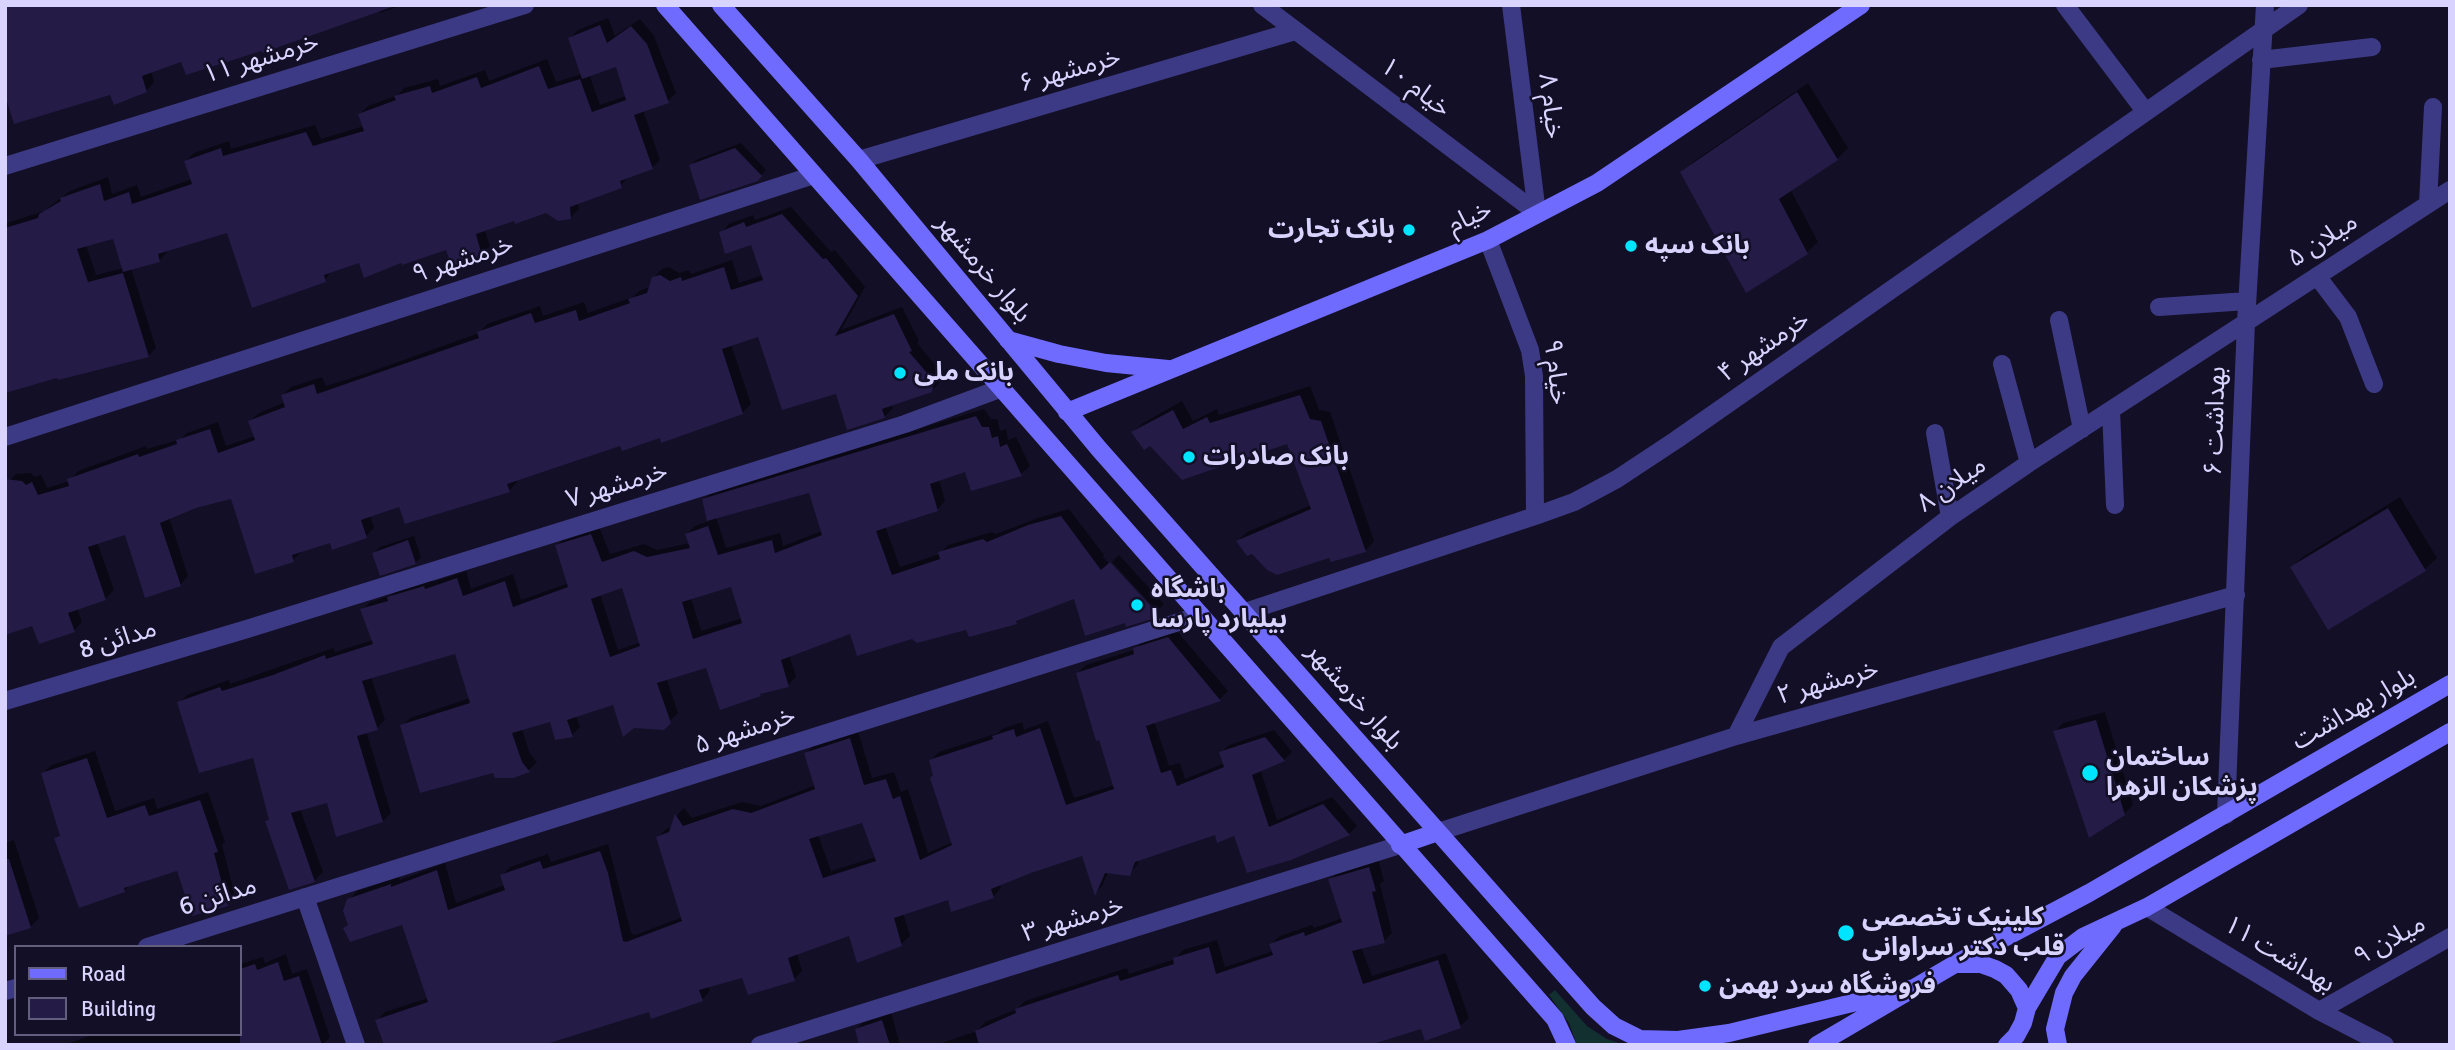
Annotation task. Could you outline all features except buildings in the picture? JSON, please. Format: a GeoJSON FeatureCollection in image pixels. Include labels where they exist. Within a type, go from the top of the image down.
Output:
{"type":"FeatureCollection","features":[{"type":"Feature","properties":{"kind":"main road"},"geometry":{"type":"LineString","coordinates":[[665,5],[1400,845],[1555,1018],[1562,1043]]}},
{"type":"Feature","properties":{"kind":"main road","name":"بلوار خرمشهر"},"geometry":{"type":"LineString","coordinates":[[721,5],[859,160],[1067,412],[1437,832],[1593,1007],[1614,1026],[1640,1039],[1678,1040],[1729,1033],[1914,988]]}},
{"type":"Feature","properties":{"kind":"main road","name":"خیام"},"geometry":{"type":"LineString","coordinates":[[1067,412],[1488,240],[1597,183],[1861,5]]}},
{"type":"Feature","properties":{"kind":"main road"},"geometry":{"type":"LineString","coordinates":[[1008,340],[1106,363],[1172,369]]}},
{"type":"Feature","properties":{"kind":"main road","name":"بلوار بهداشت"},"geometry":{"type":"LineString","coordinates":[[1817,1045],[1955,964],[2090,893],[2450,684]]}},
{"type":"Feature","properties":{"kind":"main road"},"geometry":{"type":"LineString","coordinates":[[2007,1045],[2016,1036],[2027,1008],[2058,956],[2083,937],[2147,907],[2450,732]]}},
{"type":"Feature","properties":{"kind":"main road"},"geometry":{"type":"LineString","coordinates":[[1400,845],[1437,832]]}},
{"type":"Feature","properties":{"kind":"main road"},"geometry":{"type":"LineString","coordinates":[[2058,1045],[2055,1029],[2064,993],[2073,976],[2115,924]]}},
{"type":"Feature","properties":{"kind":"main road"},"geometry":{"type":"LineString","coordinates":[[1955,964],[1980,964],[2006,975],[2019,990],[2027,1008]]}},
{"type":"Feature","properties":{"kind":"street","name":"خرمشهر ۱۱"},"geometry":{"type":"LineString","coordinates":[[8,165],[525,5]]}},
{"type":"Feature","properties":{"kind":"street","name":"خیام ۱۰"},"geometry":{"type":"LineString","coordinates":[[1262,5],[1537,213]]}},
{"type":"Feature","properties":{"kind":"street","name":"خیام ۸"},"geometry":{"type":"LineString","coordinates":[[1511,5],[1537,213]]}},
{"type":"Feature","properties":{"kind":"street"},"geometry":{"type":"LineString","coordinates":[[2065,5],[2145,111]]}},
{"type":"Feature","properties":{"kind":"street","name":"بهداشت ۶"},"geometry":{"type":"LineString","coordinates":[[2226,815],[2247,301],[2265,5]]}},
{"type":"Feature","properties":{"kind":"street","name":"خرمشهر ۴"},"geometry":{"type":"LineString","coordinates":[[1245,612],[1535,516],[1574,502],[1595,490],[1676,440],[2299,5]]}},
{"type":"Feature","properties":{"kind":"street","name":"خرمشهر ۶"},"geometry":{"type":"LineString","coordinates":[[859,160],[1295,31]]}},
{"type":"Feature","properties":{"kind":"street"},"geometry":{"type":"LineString","coordinates":[[2261,60],[2372,47]]}},
{"type":"Feature","properties":{"kind":"street"},"geometry":{"type":"LineString","coordinates":[[2428,204],[2433,107]]}},
{"type":"Feature","properties":{"kind":"street","name":"خرمشهر ۹"},"geometry":{"type":"LineString","coordinates":[[5,437],[814,175]]}},
{"type":"Feature","properties":{"kind":"street","name":"میلان ۵"},"geometry":{"type":"LineString","coordinates":[[2246,322],[2450,190]]}},
{"type":"Feature","properties":{"kind":"street","name":"خیام ۹"},"geometry":{"type":"LineString","coordinates":[[1488,240],[1530,351],[1534,376],[1535,516]]}},
{"type":"Feature","properties":{"kind":"street"},"geometry":{"type":"LineString","coordinates":[[2317,276],[2348,317],[2374,384]]}},
{"type":"Feature","properties":{"kind":"street"},"geometry":{"type":"LineString","coordinates":[[2159,307],[2247,301]]}},
{"type":"Feature","properties":{"kind":"street"},"geometry":{"type":"LineString","coordinates":[[2059,320],[2082,429]]}},
{"type":"Feature","properties":{"kind":"street","name":"میلان ۸"},"geometry":{"type":"LineString","coordinates":[[1736,736],[1782,647],[1950,517],[2246,322]]}},
{"type":"Feature","properties":{"kind":"street"},"geometry":{"type":"LineString","coordinates":[[2002,364],[2029,463]]}},
{"type":"Feature","properties":{"kind":"street","name":"خرمشهر ۷"},"geometry":{"type":"LineString","coordinates":[[247,629],[892,428],[1002,388]]}},
{"type":"Feature","properties":{"kind":"street"},"geometry":{"type":"LineString","coordinates":[[2111,410],[2115,505]]}},
{"type":"Feature","properties":{"kind":"street"},"geometry":{"type":"LineString","coordinates":[[1935,433],[1950,517]]}},
{"type":"Feature","properties":{"kind":"street","name":"خرمشهر ۲"},"geometry":{"type":"LineString","coordinates":[[1437,832],[1736,736],[2236,595]]}},
{"type":"Feature","properties":{"kind":"street","name":"خرمشهر ۵"},"geometry":{"type":"LineString","coordinates":[[305,897],[1201,615]]}},
{"type":"Feature","properties":{"kind":"street","name":"مدائن 8"},"geometry":{"type":"LineString","coordinates":[[5,701],[247,629]]}},
{"type":"Feature","properties":{"kind":"street","name":"خرمشهر ۳"},"geometry":{"type":"LineString","coordinates":[[761,1045],[1400,845]]}},
{"type":"Feature","properties":{"kind":"street"},"geometry":{"type":"LineString","coordinates":[[305,897],[356,1045]]}},
{"type":"Feature","properties":{"kind":"street","name":"مدائن 6"},"geometry":{"type":"LineString","coordinates":[[153,945],[305,897]]}},
{"type":"Feature","properties":{"kind":"street","name":"بهداشت ۱۱"},"geometry":{"type":"LineString","coordinates":[[2147,907],[2319,1010],[2385,1045]]}},
{"type":"Feature","properties":{"kind":"street","name":"میلان ۹"},"geometry":{"type":"LineString","coordinates":[[2319,1010],[2450,937]]}},
{"type":"Feature","properties":{"kind":"green space"},"geometry":{"type":"Polygon","coordinates":[[[1555,990],[1587,1026],[1607,1039],[1625,1045],[1577,1045],[1569,1023],[1549,995],[1555,990]]]}},
{"type":"Feature","properties":{"kind":"place","name":"بانک تجارت"},"geometry":{"type":"Point","coordinates":[1409,230]}},
{"type":"Feature","properties":{"kind":"place","name":"بانک سپه"},"geometry":{"type":"Point","coordinates":[1631,246]}},
{"type":"Feature","properties":{"kind":"place","name":"بانک ملی"},"geometry":{"type":"Point","coordinates":[900,373]}},
{"type":"Feature","properties":{"kind":"place","name":"بانک صادرات"},"geometry":{"type":"Point","coordinates":[1189,457]}},
{"type":"Feature","properties":{"kind":"place","name":"باشگاه بیلیارد پارسا"},"geometry":{"type":"Point","coordinates":[1137,605]}},
{"type":"Feature","properties":{"kind":"place","name":"ساختمان پزشکان الزهرا"},"geometry":{"type":"Point","coordinates":[2090,773]}},
{"type":"Feature","properties":{"kind":"place","name":"کلینیک تخصصی قلب دکتر سراوانی"},"geometry":{"type":"Point","coordinates":[1846,933]}},
{"type":"Feature","properties":{"kind":"place","name":"فروشگاه سرد بهمن"},"geometry":{"type":"Point","coordinates":[1705,986]}}]}
